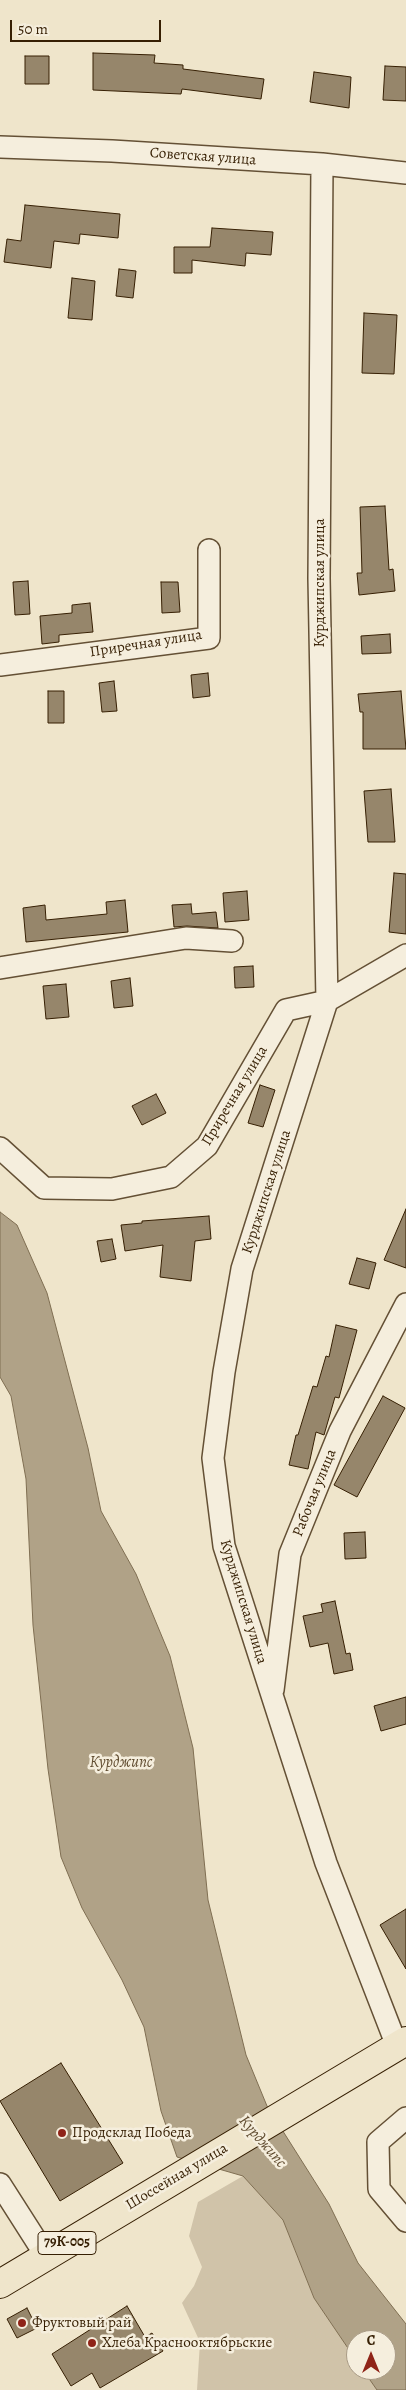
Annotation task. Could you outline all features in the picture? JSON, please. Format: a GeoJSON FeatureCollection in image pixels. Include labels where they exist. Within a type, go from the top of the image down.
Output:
{"type":"FeatureCollection","features":[{"type":"Feature","properties":{"kind":"main road","name":"Шоссейная улица"},"geometry":{"type":"LineString","coordinates":[[0,2284],[401,2043]]}},
{"type":"Feature","properties":{"kind":"street","name":"Советская улица"},"geometry":{"type":"LineString","coordinates":[[0,147],[112,151],[322,164],[406,173]]}},
{"type":"Feature","properties":{"kind":"street","name":"Курджипская улица"},"geometry":{"type":"LineString","coordinates":[[322,164],[319,578],[327,1001],[242,1269],[224,1372],[213,1458],[224,1546],[272,1697],[326,1863],[401,2043]]}},
{"type":"Feature","properties":{"kind":"street","name":"Приречная улица"},"geometry":{"type":"LineString","coordinates":[[0,665],[209,638],[209,550]]}},
{"type":"Feature","properties":{"kind":"street"},"geometry":{"type":"LineString","coordinates":[[0,968],[186,938],[232,941]]}},
{"type":"Feature","properties":{"kind":"street"},"geometry":{"type":"LineString","coordinates":[[327,1001],[406,955]]}},
{"type":"Feature","properties":{"kind":"street","name":"Приречная улица"},"geometry":{"type":"LineString","coordinates":[[0,1148],[44,1188],[112,1189],[171,1177],[207,1146],[286,1010],[327,1001]]}},
{"type":"Feature","properties":{"kind":"street","name":"Рабочая улица"},"geometry":{"type":"LineString","coordinates":[[272,1697],[290,1554],[340,1431],[406,1304]]}},
{"type":"Feature","properties":{"kind":"street"},"geometry":{"type":"LineString","coordinates":[[406,2118],[378,2142],[379,2189],[406,2221]]}},
{"type":"Feature","properties":{"kind":"street"},"geometry":{"type":"LineString","coordinates":[[0,2184],[46,2256]]}},
{"type":"Feature","properties":{"kind":"shaded area"},"geometry":{"type":"Polygon","coordinates":[[[243,2176],[283,2220],[314,2298],[346,2345],[346,2380],[370,2380],[377,2390],[197,2390],[200,2342],[182,2303],[194,2286],[202,2267],[189,2236],[198,2202],[243,2176]]]}},
{"type":"Feature","properties":{"kind":"water","name":"Курджипс"},"geometry":{"type":"Polygon","coordinates":[[[0,1212],[17,1225],[47,1293],[88,1448],[101,1511],[136,1574],[170,1656],[193,1748],[208,1900],[246,2055],[267,2106],[329,2204],[358,2263],[406,2324],[406,2390],[377,2390],[370,2380],[396,2380],[396,2330],[346,2330],[346,2345],[314,2298],[283,2220],[243,2176],[177,2157],[161,2111],[144,2027],[122,1980],[82,1908],[61,1857],[48,1769],[33,1625],[26,1479],[11,1396],[0,1377],[0,1212]]]}},
{"type":"Feature","properties":{"kind":"building"},"geometry":{"type":"Polygon","coordinates":[[[93,53],[155,55],[154,63],[183,65],[183,69],[264,79],[261,99],[182,89],[181,94],[93,90],[93,53]]]}},
{"type":"Feature","properties":{"kind":"building"},"geometry":{"type":"Polygon","coordinates":[[[25,56],[49,56],[49,84],[25,84],[25,56]]]}},
{"type":"Feature","properties":{"kind":"building"},"geometry":{"type":"Polygon","coordinates":[[[385,66],[406,67],[406,101],[383,100],[385,66]]]}},
{"type":"Feature","properties":{"kind":"building"},"geometry":{"type":"Polygon","coordinates":[[[314,72],[351,77],[349,108],[310,102],[314,72]]]}},
{"type":"Feature","properties":{"kind":"building"},"geometry":{"type":"Polygon","coordinates":[[[25,205],[120,214],[118,238],[80,234],[79,244],[54,241],[51,268],[4,262],[7,239],[21,241],[25,205]]]}},
{"type":"Feature","properties":{"kind":"building"},"geometry":{"type":"Polygon","coordinates":[[[212,228],[273,232],[271,255],[246,253],[245,266],[192,260],[192,273],[174,273],[174,247],[210,247],[212,228]]]}},
{"type":"Feature","properties":{"kind":"building"},"geometry":{"type":"Polygon","coordinates":[[[119,269],[136,271],[133,298],[116,296],[119,269]]]}},
{"type":"Feature","properties":{"kind":"building"},"geometry":{"type":"Polygon","coordinates":[[[72,278],[95,281],[92,320],[68,318],[72,278]]]}},
{"type":"Feature","properties":{"kind":"building"},"geometry":{"type":"Polygon","coordinates":[[[364,313],[397,315],[394,374],[362,373],[364,313]]]}},
{"type":"Feature","properties":{"kind":"building"},"geometry":{"type":"Polygon","coordinates":[[[385,506],[389,570],[393,569],[395,591],[359,595],[357,573],[362,573],[360,507],[385,506]]]}},
{"type":"Feature","properties":{"kind":"building"},"geometry":{"type":"Polygon","coordinates":[[[28,581],[30,614],[15,615],[13,582],[28,581]]]}},
{"type":"Feature","properties":{"kind":"building"},"geometry":{"type":"Polygon","coordinates":[[[161,582],[178,582],[180,612],[162,613],[161,582]]]}},
{"type":"Feature","properties":{"kind":"building"},"geometry":{"type":"Polygon","coordinates":[[[90,603],[93,632],[59,635],[59,642],[42,644],[40,616],[72,613],[72,605],[90,603]]]}},
{"type":"Feature","properties":{"kind":"building"},"geometry":{"type":"Polygon","coordinates":[[[390,634],[391,653],[362,654],[361,636],[390,634]]]}},
{"type":"Feature","properties":{"kind":"building"},"geometry":{"type":"Polygon","coordinates":[[[208,673],[210,696],[193,698],[191,675],[208,673]]]}},
{"type":"Feature","properties":{"kind":"building"},"geometry":{"type":"Polygon","coordinates":[[[114,681],[117,711],[102,712],[99,683],[114,681]]]}},
{"type":"Feature","properties":{"kind":"building"},"geometry":{"type":"Polygon","coordinates":[[[48,691],[64,691],[64,723],[48,723],[48,691]]]}},
{"type":"Feature","properties":{"kind":"building"},"geometry":{"type":"Polygon","coordinates":[[[401,691],[406,749],[363,749],[363,712],[360,712],[358,694],[401,691]]]}},
{"type":"Feature","properties":{"kind":"building"},"geometry":{"type":"Polygon","coordinates":[[[391,789],[395,842],[368,842],[364,791],[391,789]]]}},
{"type":"Feature","properties":{"kind":"building"},"geometry":{"type":"Polygon","coordinates":[[[394,873],[406,874],[406,934],[389,932],[394,873]]]}},
{"type":"Feature","properties":{"kind":"building"},"geometry":{"type":"Polygon","coordinates":[[[247,891],[249,920],[225,922],[223,893],[247,891]]]}},
{"type":"Feature","properties":{"kind":"building"},"geometry":{"type":"Polygon","coordinates":[[[125,900],[128,932],[26,942],[23,908],[45,905],[46,920],[107,914],[106,902],[125,900]]]}},
{"type":"Feature","properties":{"kind":"building"},"geometry":{"type":"Polygon","coordinates":[[[191,904],[192,914],[216,912],[218,928],[174,927],[172,905],[191,904]]]}},
{"type":"Feature","properties":{"kind":"building"},"geometry":{"type":"Polygon","coordinates":[[[253,966],[254,987],[235,988],[234,967],[253,966]]]}},
{"type":"Feature","properties":{"kind":"building"},"geometry":{"type":"Polygon","coordinates":[[[130,978],[133,1006],[114,1008],[111,981],[130,978]]]}},
{"type":"Feature","properties":{"kind":"building"},"geometry":{"type":"Polygon","coordinates":[[[66,984],[69,1017],[46,1019],[43,986],[66,984]]]}},
{"type":"Feature","properties":{"kind":"building"},"geometry":{"type":"Polygon","coordinates":[[[260,1085],[275,1090],[263,1127],[248,1123],[260,1085]]]}},
{"type":"Feature","properties":{"kind":"building"},"geometry":{"type":"Polygon","coordinates":[[[156,1094],[166,1113],[142,1125],[132,1106],[156,1094]]]}},
{"type":"Feature","properties":{"kind":"building"},"geometry":{"type":"Polygon","coordinates":[[[406,1209],[406,1268],[384,1260],[406,1209]]]}},
{"type":"Feature","properties":{"kind":"building"},"geometry":{"type":"Polygon","coordinates":[[[209,1216],[211,1239],[195,1241],[191,1281],[160,1277],[163,1245],[125,1251],[121,1225],[142,1223],[142,1221],[209,1216]]]}},
{"type":"Feature","properties":{"kind":"building"},"geometry":{"type":"Polygon","coordinates":[[[112,1239],[116,1259],[101,1262],[97,1241],[112,1239]]]}},
{"type":"Feature","properties":{"kind":"building"},"geometry":{"type":"Polygon","coordinates":[[[357,1258],[376,1263],[369,1289],[349,1284],[357,1258]]]}},
{"type":"Feature","properties":{"kind":"building"},"geometry":{"type":"Polygon","coordinates":[[[336,1325],[357,1330],[339,1398],[335,1397],[324,1435],[316,1432],[308,1469],[289,1465],[296,1435],[298,1435],[313,1386],[317,1387],[326,1356],[329,1357],[336,1325]]]}},
{"type":"Feature","properties":{"kind":"building"},"geometry":{"type":"Polygon","coordinates":[[[383,1396],[405,1408],[357,1497],[334,1485],[383,1396]]]}},
{"type":"Feature","properties":{"kind":"building"},"geometry":{"type":"Polygon","coordinates":[[[365,1532],[366,1558],[345,1559],[344,1533],[365,1532]]]}},
{"type":"Feature","properties":{"kind":"building"},"geometry":{"type":"Polygon","coordinates":[[[335,1601],[346,1654],[350,1653],[353,1670],[334,1674],[328,1643],[310,1647],[303,1616],[323,1612],[321,1604],[335,1601]]]}},
{"type":"Feature","properties":{"kind":"building"},"geometry":{"type":"Polygon","coordinates":[[[406,1697],[406,1724],[381,1731],[374,1706],[406,1697]]]}},
{"type":"Feature","properties":{"kind":"building"},"geometry":{"type":"Polygon","coordinates":[[[406,1909],[406,1969],[380,1925],[406,1909]]]}},
{"type":"Feature","properties":{"kind":"building","name":"Продсклад Победа"},"geometry":{"type":"Polygon","coordinates":[[[61,2063],[123,2163],[60,2201],[0,2101],[61,2063]]]}},
{"type":"Feature","properties":{"kind":"building"},"geometry":{"type":"Polygon","coordinates":[[[127,2306],[145,2337],[152,2333],[163,2351],[100,2388],[92,2373],[71,2386],[52,2354],[127,2306]]]}},
{"type":"Feature","properties":{"kind":"building","name":"Фруктовый рай"},"geometry":{"type":"Polygon","coordinates":[[[27,2308],[37,2328],[17,2338],[7,2319],[27,2308]]]}},
{"type":"Feature","properties":{"kind":"place","name":"Продсклад Победа"},"geometry":{"type":"Point","coordinates":[62,2133]}},
{"type":"Feature","properties":{"kind":"place","name":"Фруктовый рай"},"geometry":{"type":"Point","coordinates":[22,2323]}},
{"type":"Feature","properties":{"kind":"place","name":"Хлеба Краснооктябрьские"},"geometry":{"type":"Point","coordinates":[92,2343]}}]}
